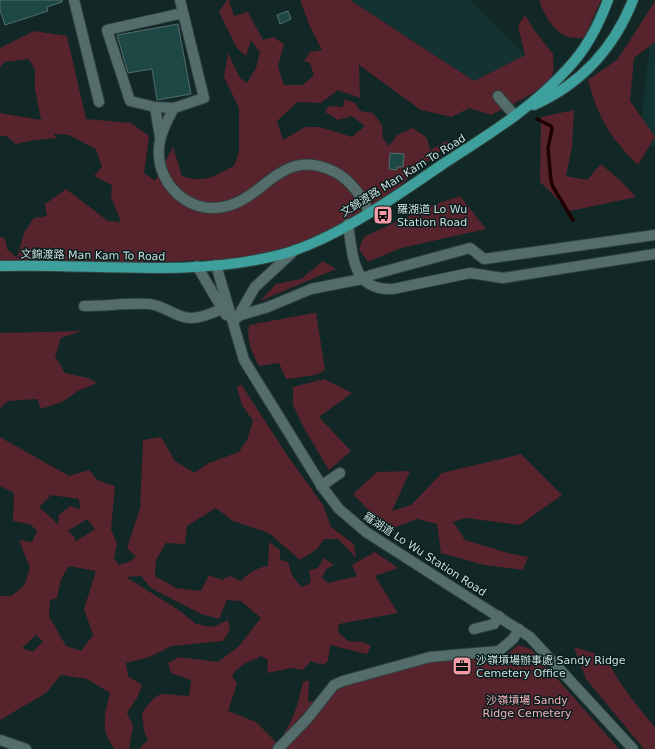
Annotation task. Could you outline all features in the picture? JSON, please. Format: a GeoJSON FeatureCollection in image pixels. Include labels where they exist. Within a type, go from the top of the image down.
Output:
{"type":"FeatureCollection","features":[{"type":"Feature","properties":{"kind":"main road","name":"文錦渡路 Man Kam To Road"},"geometry":{"type":"LineString","coordinates":[[0,266],[140,268],[216,265],[279,255],[308,246],[369,213],[526,108],[576,59],[592,35],[608,0]]}},
{"type":"Feature","properties":{"kind":"main road","name":"文錦渡路 Man Kam To Road"},"geometry":{"type":"LineString","coordinates":[[526,108],[562,90],[592,65],[610,45],[619,30],[632,0]]}},
{"type":"Feature","properties":{"kind":"street"},"geometry":{"type":"LineString","coordinates":[[74,0],[99,102]]}},
{"type":"Feature","properties":{"kind":"street"},"geometry":{"type":"LineString","coordinates":[[180,0],[184,13],[204,98],[174,108],[155,108],[130,101],[107,30],[184,13]]}},
{"type":"Feature","properties":{"kind":"street"},"geometry":{"type":"LineString","coordinates":[[498,96],[515,116]]}},
{"type":"Feature","properties":{"kind":"street"},"geometry":{"type":"LineString","coordinates":[[155,108],[160,137],[159,160],[163,175],[174,191],[194,204],[209,208],[231,205],[245,198],[283,170],[310,165],[324,167],[345,179],[365,202],[369,213]]}},
{"type":"Feature","properties":{"kind":"street"},"geometry":{"type":"LineString","coordinates":[[160,137],[174,108]]}},
{"type":"Feature","properties":{"kind":"street"},"geometry":{"type":"LineString","coordinates":[[348,224],[354,260],[362,279],[380,290],[393,289],[470,273],[503,278],[655,254]]}},
{"type":"Feature","properties":{"kind":"street"},"geometry":{"type":"LineString","coordinates":[[238,316],[268,307],[311,289],[362,279],[371,275],[470,248],[484,259],[655,235]]}},
{"type":"Feature","properties":{"kind":"street"},"geometry":{"type":"LineString","coordinates":[[234,326],[238,316],[255,287],[294,250]]}},
{"type":"Feature","properties":{"kind":"street"},"geometry":{"type":"LineString","coordinates":[[484,259],[485,275]]}},
{"type":"Feature","properties":{"kind":"street","name":"羅湖道 Lo Wu Station Road"},"geometry":{"type":"LineString","coordinates":[[216,265],[244,360],[322,486],[339,509],[366,532],[519,629],[530,638],[633,749]]}},
{"type":"Feature","properties":{"kind":"street","name":"羅湖道 Lo Wu Station Road"},"geometry":{"type":"LineString","coordinates":[[197,266],[222,309],[234,326]]}},
{"type":"Feature","properties":{"kind":"street"},"geometry":{"type":"LineString","coordinates":[[84,306],[150,304],[164,308],[189,319],[198,318],[222,309]]}},
{"type":"Feature","properties":{"kind":"street"},"geometry":{"type":"LineString","coordinates":[[322,486],[340,473]]}},
{"type":"Feature","properties":{"kind":"street"},"geometry":{"type":"LineString","coordinates":[[474,628],[491,625],[499,616]]}},
{"type":"Feature","properties":{"kind":"street"},"geometry":{"type":"LineString","coordinates":[[278,749],[307,719],[334,685],[343,681],[430,657],[499,651],[510,642],[519,629]]}},
{"type":"Feature","properties":{"kind":"street"},"geometry":{"type":"LineString","coordinates":[[0,740],[26,749]]}},
{"type":"Feature","properties":{"kind":"shaded area"},"geometry":{"type":"Polygon","coordinates":[[[350,0],[470,0],[525,55],[474,81],[350,0]]]}},
{"type":"Feature","properties":{"kind":"shaded area"},"geometry":{"type":"Polygon","coordinates":[[[655,32],[655,147],[639,140],[651,34],[655,32]]]}},
{"type":"Feature","properties":{"kind":"green space"},"geometry":{"type":"Polygon","coordinates":[[[227,0],[229,0],[234,16],[248,12],[263,40],[273,37],[284,44],[278,67],[284,85],[303,85],[314,75],[310,63],[304,61],[310,52],[322,50],[310,27],[300,0],[350,0],[474,81],[525,55],[518,26],[525,15],[534,30],[553,54],[553,74],[547,82],[533,93],[492,115],[469,108],[452,117],[421,110],[359,65],[360,98],[338,90],[321,103],[297,102],[277,121],[283,140],[305,127],[320,127],[352,137],[365,126],[352,116],[338,120],[325,112],[329,106],[343,107],[344,99],[355,103],[360,111],[373,113],[382,125],[383,138],[389,146],[397,135],[413,128],[427,138],[430,150],[447,141],[449,144],[409,177],[379,207],[315,242],[265,257],[140,263],[58,260],[0,266],[0,237],[5,238],[7,249],[17,258],[24,233],[34,218],[47,216],[45,204],[66,189],[108,221],[121,222],[111,197],[112,185],[94,176],[102,167],[96,149],[69,135],[53,134],[57,138],[34,140],[16,144],[6,136],[0,136],[0,113],[41,120],[35,89],[35,70],[29,59],[4,62],[0,68],[0,48],[34,31],[67,36],[86,119],[131,123],[149,136],[144,173],[155,181],[173,147],[182,176],[197,179],[209,178],[234,166],[239,152],[239,108],[224,77],[228,53],[240,78],[247,83],[256,68],[260,52],[251,40],[246,56],[237,48],[219,12],[227,0]]]}},
{"type":"Feature","properties":{"kind":"green space"},"geometry":{"type":"Polygon","coordinates":[[[539,0],[601,0],[584,38],[574,38],[563,35],[554,27],[543,11],[539,0]]]}},
{"type":"Feature","properties":{"kind":"green space"},"geometry":{"type":"Polygon","coordinates":[[[655,1],[655,42],[634,58],[630,101],[655,137],[638,165],[612,136],[606,127],[596,106],[588,80],[618,59],[655,1]]]}},
{"type":"Feature","properties":{"kind":"green space"},"geometry":{"type":"Polygon","coordinates":[[[574,110],[572,147],[566,176],[587,180],[601,164],[622,182],[636,197],[570,211],[540,182],[541,117],[574,110]]]}},
{"type":"Feature","properties":{"kind":"green space"},"geometry":{"type":"Polygon","coordinates":[[[460,196],[486,229],[401,248],[368,262],[359,249],[364,237],[430,206],[460,196]]]}},
{"type":"Feature","properties":{"kind":"green space"},"geometry":{"type":"Polygon","coordinates":[[[323,261],[336,269],[260,301],[276,284],[301,279],[323,261]]]}},
{"type":"Feature","properties":{"kind":"green space"},"geometry":{"type":"Polygon","coordinates":[[[316,313],[325,370],[316,375],[286,379],[279,363],[259,366],[249,341],[249,325],[316,313]]]}},
{"type":"Feature","properties":{"kind":"green space"},"geometry":{"type":"Polygon","coordinates":[[[82,331],[61,338],[55,356],[65,373],[88,378],[97,383],[78,391],[62,402],[41,409],[37,399],[8,401],[0,408],[0,333],[82,331]]]}},
{"type":"Feature","properties":{"kind":"green space"},"geometry":{"type":"Polygon","coordinates":[[[324,379],[352,393],[319,417],[351,451],[329,470],[305,430],[293,405],[293,387],[324,379]]]}},
{"type":"Feature","properties":{"kind":"green space","name":"沙嶺墳場 Sandy Ridge Cemetery"},"geometry":{"type":"Polygon","coordinates":[[[241,384],[287,455],[323,505],[331,527],[354,544],[356,558],[338,539],[324,539],[317,549],[300,560],[269,533],[233,521],[216,508],[187,526],[185,544],[166,543],[156,560],[155,576],[176,588],[201,591],[209,575],[222,580],[230,576],[241,581],[253,571],[268,566],[269,542],[280,550],[280,560],[288,562],[292,575],[301,587],[309,584],[311,580],[309,570],[318,568],[324,558],[334,565],[326,569],[322,578],[328,583],[357,576],[352,565],[375,552],[398,568],[375,576],[398,613],[339,624],[338,632],[348,641],[363,642],[371,646],[367,654],[330,645],[328,661],[323,665],[311,661],[303,670],[292,668],[267,673],[268,660],[261,656],[245,664],[232,675],[237,684],[228,711],[256,722],[277,743],[287,729],[294,714],[303,682],[309,680],[308,702],[321,700],[343,681],[365,674],[497,650],[496,664],[518,645],[531,649],[619,749],[139,749],[148,740],[144,731],[142,713],[153,699],[162,694],[189,696],[191,680],[171,673],[168,663],[179,657],[218,662],[239,646],[261,618],[241,601],[227,600],[219,619],[201,614],[151,588],[141,576],[126,577],[180,611],[196,624],[213,627],[228,620],[230,630],[223,641],[172,646],[149,657],[126,663],[128,676],[142,685],[137,698],[127,713],[133,726],[129,749],[115,749],[110,742],[105,728],[105,715],[110,693],[87,679],[61,675],[46,693],[0,720],[0,596],[11,596],[24,586],[30,568],[19,540],[32,542],[37,531],[30,524],[13,521],[14,493],[0,486],[0,437],[69,476],[89,470],[97,480],[115,486],[111,529],[117,544],[114,559],[119,565],[136,557],[127,548],[140,508],[143,440],[161,437],[175,461],[194,473],[209,463],[239,452],[247,440],[253,421],[242,405],[237,388],[241,384]],[[51,495],[39,507],[58,524],[59,515],[70,506],[80,509],[79,499],[51,495]],[[87,519],[68,531],[75,537],[75,542],[95,529],[87,519]],[[69,566],[61,579],[57,598],[50,600],[49,616],[66,646],[81,651],[93,635],[84,609],[96,571],[69,566]],[[36,635],[22,648],[33,652],[43,641],[36,635]]]}},
{"type":"Feature","properties":{"kind":"green space"},"geometry":{"type":"Polygon","coordinates":[[[521,454],[562,495],[520,525],[466,518],[453,522],[465,540],[508,553],[528,557],[523,570],[484,565],[441,553],[437,524],[417,519],[388,530],[353,494],[377,472],[410,471],[392,511],[411,505],[442,473],[521,454]]]}},
{"type":"Feature","properties":{"kind":"green space"},"geometry":{"type":"Polygon","coordinates":[[[574,647],[606,657],[628,694],[655,727],[655,749],[644,749],[586,679],[574,647]]]}},
{"type":"Feature","properties":{"kind":"building"},"geometry":{"type":"Polygon","coordinates":[[[0,0],[62,0],[62,2],[47,7],[48,11],[5,25],[0,10],[0,0]]]}},
{"type":"Feature","properties":{"kind":"building"},"geometry":{"type":"Polygon","coordinates":[[[288,11],[291,19],[280,24],[277,15],[288,11]]]}},
{"type":"Feature","properties":{"kind":"building"},"geometry":{"type":"Polygon","coordinates":[[[178,24],[191,94],[157,100],[152,69],[128,73],[117,35],[178,24]]]}},
{"type":"Feature","properties":{"kind":"building"},"geometry":{"type":"Polygon","coordinates":[[[390,153],[404,154],[403,167],[397,167],[397,170],[389,169],[390,153]]]}},
{"type":"Feature","properties":{"kind":"building","name":"沙嶺墳場辦事處 Sandy Ridge Cemetery Office"},"geometry":{"type":"Polygon","coordinates":[[[468,660],[469,672],[456,673],[455,661],[468,660]]]}},
{"type":"Feature","properties":{"kind":"waterway"},"geometry":{"type":"LineString","coordinates":[[537,119],[551,126],[552,129],[548,148],[551,181],[553,187],[573,220]]}},
{"type":"Feature","properties":{"kind":"place","name":"羅湖道 Lo Wu Station Road"},"geometry":{"type":"Point","coordinates":[383,215]}},
{"type":"Feature","properties":{"kind":"place","name":"沙嶺墳場辦事處 Sandy Ridge Cemetery Office"},"geometry":{"type":"Point","coordinates":[462,666]}}]}
